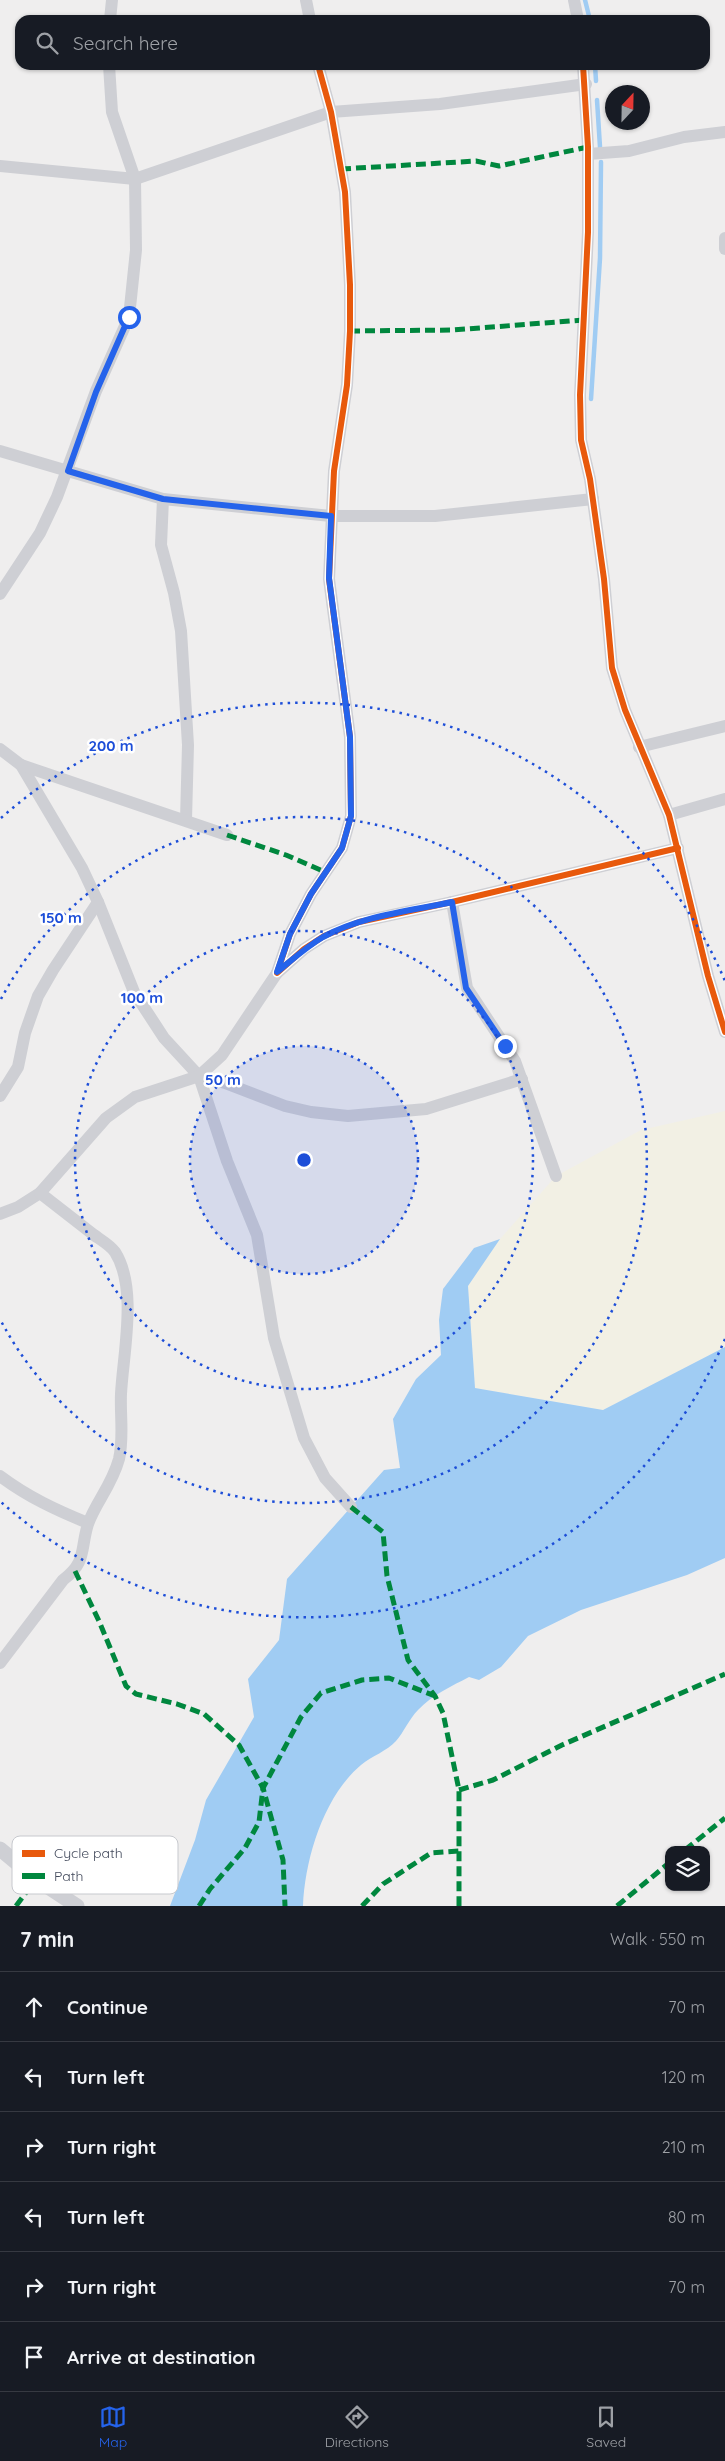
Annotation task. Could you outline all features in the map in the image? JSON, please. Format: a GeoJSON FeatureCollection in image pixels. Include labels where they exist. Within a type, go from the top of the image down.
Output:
{"type":"FeatureCollection","features":[{"type":"Feature","properties":{"kind":"street"},"geometry":{"type":"LineString","coordinates":[[110,15],[112,0]]}},
{"type":"Feature","properties":{"kind":"street"},"geometry":{"type":"LineString","coordinates":[[306,0],[309,15]]}},
{"type":"Feature","properties":{"kind":"street"},"geometry":{"type":"LineString","coordinates":[[574,0],[577,15]]}},
{"type":"Feature","properties":{"kind":"street"},"geometry":{"type":"LineString","coordinates":[[0,594],[40,533],[68,471],[96,392],[129,317],[136,250],[135,179],[112,112],[109,70]]}},
{"type":"Feature","properties":{"kind":"street"},"geometry":{"type":"LineString","coordinates":[[0,1214],[18,1207],[40,1193],[106,1118],[135,1097],[199,1076],[222,1055],[277,972],[290,934],[311,894],[342,848],[351,816],[350,737],[329,578],[334,471],[347,385],[350,322],[345,192],[331,112],[319,70]]}},
{"type":"Feature","properties":{"kind":"street"},"geometry":{"type":"LineString","coordinates":[[584,70],[586,84],[588,154],[588,232],[580,395],[581,440],[593,500],[604,579],[612,668],[639,747],[669,815],[708,976],[725,1032]]}},
{"type":"Feature","properties":{"kind":"street"},"geometry":{"type":"LineString","coordinates":[[0,166],[135,179],[331,112],[440,104],[586,84]]}},
{"type":"Feature","properties":{"kind":"street"},"geometry":{"type":"LineString","coordinates":[[588,154],[629,151],[684,137],[725,132]]}},
{"type":"Feature","properties":{"kind":"street"},"geometry":{"type":"LineString","coordinates":[[725,238],[725,247]]}},
{"type":"Feature","properties":{"kind":"street"},"geometry":{"type":"LineString","coordinates":[[0,451],[163,499],[331,516],[435,516],[593,500]]}},
{"type":"Feature","properties":{"kind":"street"},"geometry":{"type":"LineString","coordinates":[[163,499],[161,545],[174,593],[181,631],[188,744],[186,820]]}},
{"type":"Feature","properties":{"kind":"street"},"geometry":{"type":"LineString","coordinates":[[639,747],[725,726]]}},
{"type":"Feature","properties":{"kind":"street"},"geometry":{"type":"LineString","coordinates":[[0,749],[20,765],[82,868],[98,902],[134,992],[164,1038],[199,1076],[227,1161],[257,1235],[274,1338],[304,1438],[325,1478],[351,1508]]}},
{"type":"Feature","properties":{"kind":"street"},"geometry":{"type":"LineString","coordinates":[[20,765],[228,835]]}},
{"type":"Feature","properties":{"kind":"street"},"geometry":{"type":"LineString","coordinates":[[669,815],[725,799]]}},
{"type":"Feature","properties":{"kind":"street"},"geometry":{"type":"LineString","coordinates":[[277,972],[304,949],[324,936],[359,922],[452,902],[678,848]]}},
{"type":"Feature","properties":{"kind":"street"},"geometry":{"type":"LineString","coordinates":[[0,1096],[18,1067],[25,1033],[38,996],[98,902]]}},
{"type":"Feature","properties":{"kind":"street"},"geometry":{"type":"LineString","coordinates":[[452,902],[466,988],[515,1061],[556,1176]]}},
{"type":"Feature","properties":{"kind":"street"},"geometry":{"type":"LineString","coordinates":[[199,1076],[225,1083],[285,1106],[311,1112],[348,1116],[426,1109],[522,1079]]}},
{"type":"Feature","properties":{"kind":"street"},"geometry":{"type":"LineString","coordinates":[[0,1663],[63,1580],[75,1571],[83,1553],[88,1523],[112,1482],[119,1457],[127,1294],[114,1251],[40,1193]]}},
{"type":"Feature","properties":{"kind":"street"},"geometry":{"type":"LineString","coordinates":[[0,1476],[24,1494],[52,1509],[88,1523]]}},
{"type":"Feature","properties":{"kind":"street"},"geometry":{"type":"LineString","coordinates":[[0,1849],[12,1859]]}},
{"type":"Feature","properties":{"kind":"street"},"geometry":{"type":"LineString","coordinates":[[59,1894],[77,1906]]}},
{"type":"Feature","properties":{"kind":"sand"},"geometry":{"type":"Polygon","coordinates":[[[725,1111],[725,1347],[603,1410],[475,1388],[468,1286],[500,1239],[556,1176],[641,1130],[725,1111]]]}},
{"type":"Feature","properties":{"kind":"water"},"geometry":{"type":"Polygon","coordinates":[[[500,1239],[468,1286],[475,1388],[603,1410],[725,1347],[725,1558],[687,1575],[581,1610],[528,1636],[501,1667],[479,1680],[469,1677],[429,1700],[412,1717],[396,1741],[361,1765],[337,1793],[327,1811],[312,1848],[303,1906],[170,1906],[175,1894],[178,1894],[178,1885],[195,1840],[206,1800],[254,1717],[248,1679],[279,1640],[287,1579],[384,1470],[400,1468],[393,1419],[416,1379],[441,1355],[439,1320],[443,1289],[474,1248],[500,1239]]]}},
{"type":"Feature","properties":{"kind":"waterway"},"geometry":{"type":"LineString","coordinates":[[585,0],[589,15]]}},
{"type":"Feature","properties":{"kind":"waterway"},"geometry":{"type":"LineString","coordinates":[[595,70],[596,81]]}},
{"type":"Feature","properties":{"kind":"waterway"},"geometry":{"type":"LineString","coordinates":[[597,100],[600,147]]}},
{"type":"Feature","properties":{"kind":"waterway"},"geometry":{"type":"LineString","coordinates":[[591,399],[600,258],[601,162]]}},
{"type":"Feature","properties":{"kind":"marked path"},"geometry":{"type":"LineString","coordinates":[[341,169],[476,161],[499,166],[588,147]]}},
{"type":"Feature","properties":{"kind":"marked path"},"geometry":{"type":"LineString","coordinates":[[350,331],[453,330],[583,320]]}},
{"type":"Feature","properties":{"kind":"marked path"},"geometry":{"type":"LineString","coordinates":[[227,835],[286,855],[325,872]]}},
{"type":"Feature","properties":{"kind":"marked path"},"geometry":{"type":"LineString","coordinates":[[351,1507],[383,1532],[387,1576],[408,1660],[435,1696],[443,1713],[459,1790],[459,1906]]}},
{"type":"Feature","properties":{"kind":"marked path"},"geometry":{"type":"LineString","coordinates":[[75,1571],[99,1621],[126,1686],[136,1694],[177,1704],[204,1714],[239,1745],[263,1788],[283,1860],[285,1906]]}},
{"type":"Feature","properties":{"kind":"marked path"},"geometry":{"type":"LineString","coordinates":[[459,1790],[493,1780],[562,1745],[725,1674]]}},
{"type":"Feature","properties":{"kind":"marked path"},"geometry":{"type":"LineString","coordinates":[[199,1906],[210,1889],[245,1848],[259,1822],[263,1788],[301,1717],[321,1693],[362,1680],[389,1678],[435,1696]]}},
{"type":"Feature","properties":{"kind":"marked path"},"geometry":{"type":"LineString","coordinates":[[690,1846],[725,1818]]}},
{"type":"Feature","properties":{"kind":"marked path"},"geometry":{"type":"LineString","coordinates":[[362,1906],[383,1884],[431,1853],[459,1851]]}},
{"type":"Feature","properties":{"kind":"marked path"},"geometry":{"type":"LineString","coordinates":[[617,1906],[665,1866]]}},
{"type":"Feature","properties":{"kind":"marked path"},"geometry":{"type":"LineString","coordinates":[[16,1906],[25,1894]]}},
{"type":"Feature","properties":{"kind":"cycle path"},"geometry":{"type":"LineString","coordinates":[[319,70],[331,112],[345,192],[350,285],[347,385],[334,471],[329,579],[350,737],[351,816],[342,848],[311,894],[290,934],[277,973],[304,949],[324,936],[359,922],[452,902],[678,848]]}},
{"type":"Feature","properties":{"kind":"cycle path"},"geometry":{"type":"LineString","coordinates":[[583,70],[588,147],[588,232],[580,395],[581,440],[590,479],[604,579],[612,668],[625,710],[669,815],[708,976],[725,1032]]}},
{"type":"Feature","properties":{"kind":"route"},"geometry":{"type":"LineString","coordinates":[[129,317],[96,392],[68,471],[163,499],[219,503],[331,516],[329,578],[350,737],[352,771],[351,816],[342,848],[311,894],[290,934],[277,972],[304,949],[324,936],[359,922],[452,902],[466,988],[505,1046]]}}]}
